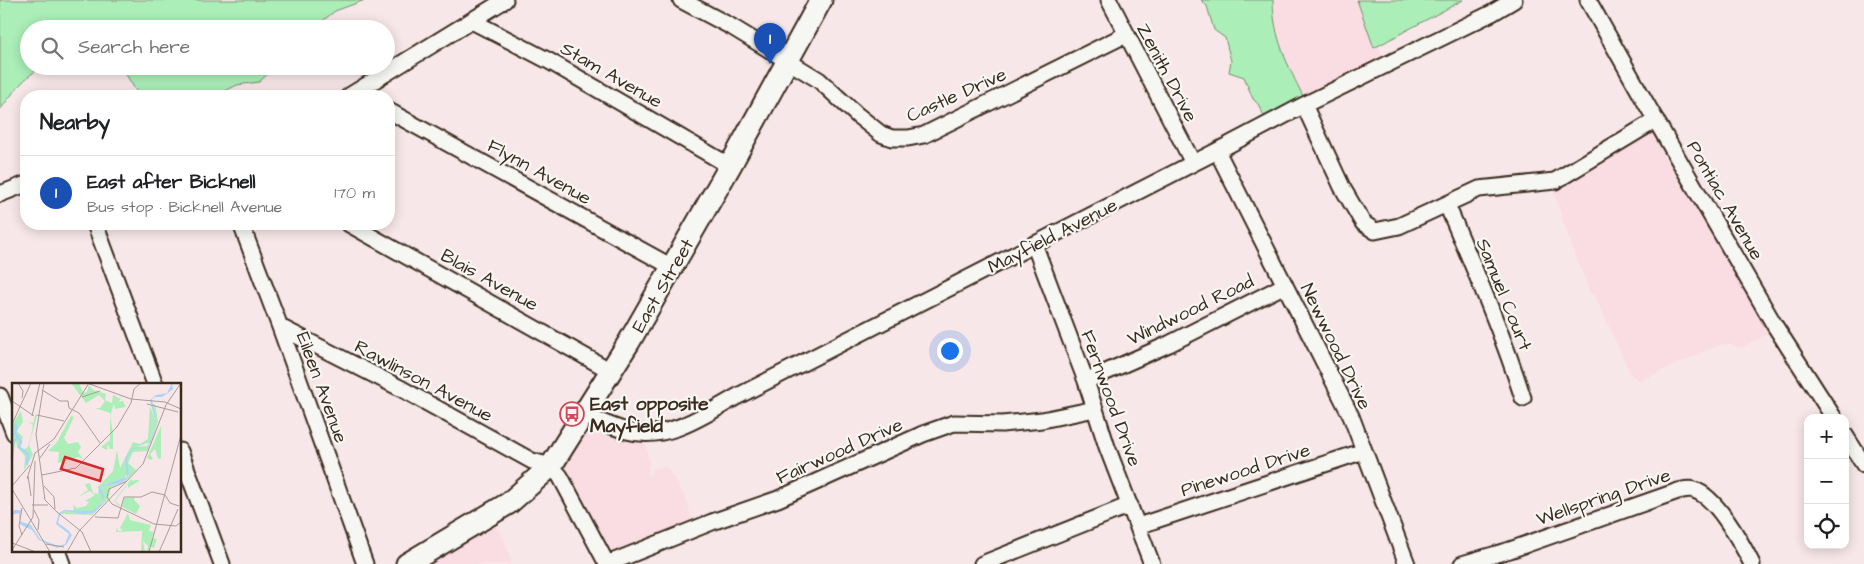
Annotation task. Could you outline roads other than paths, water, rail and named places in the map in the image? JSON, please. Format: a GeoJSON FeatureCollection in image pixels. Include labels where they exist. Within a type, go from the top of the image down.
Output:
{"type":"FeatureCollection","features":[{"type":"Feature","properties":{"kind":"main road","name":"East Street"},"geometry":{"type":"LineString","coordinates":[[551,466],[611,371],[672,267],[821,0]]}},
{"type":"Feature","properties":{"kind":"main road"},"geometry":{"type":"LineString","coordinates":[[407,564],[509,503],[551,466]]}},
{"type":"Feature","properties":{"kind":"street"},"geometry":{"type":"LineString","coordinates":[[395,70],[505,0]]}},
{"type":"Feature","properties":{"kind":"street","name":"Castle Drive"},"geometry":{"type":"LineString","coordinates":[[681,0],[819,80],[857,115],[881,134],[892,138],[924,135],[1125,35]]}},
{"type":"Feature","properties":{"kind":"street","name":"Zenith Drive"},"geometry":{"type":"LineString","coordinates":[[1109,0],[1125,35],[1193,163]]}},
{"type":"Feature","properties":{"kind":"street","name":"Mayfield Avenue"},"geometry":{"type":"LineString","coordinates":[[583,415],[628,431],[650,433],[670,431],[690,423],[738,396],[1304,105],[1492,13],[1514,0]]}},
{"type":"Feature","properties":{"kind":"street","name":"Pontiac Avenue"},"geometry":{"type":"LineString","coordinates":[[1588,0],[1775,326],[1831,414]]}},
{"type":"Feature","properties":{"kind":"street","name":"Stam Avenue"},"geometry":{"type":"LineString","coordinates":[[472,21],[549,61],[730,166]]}},
{"type":"Feature","properties":{"kind":"street"},"geometry":{"type":"LineString","coordinates":[[363,90],[387,75]]}},
{"type":"Feature","properties":{"kind":"street"},"geometry":{"type":"LineString","coordinates":[[1304,105],[1342,186],[1363,223],[1375,231],[1398,226],[1479,189],[1554,181],[1656,120]]}},
{"type":"Feature","properties":{"kind":"street","name":"Flynn Avenue"},"geometry":{"type":"LineString","coordinates":[[395,114],[672,267]]}},
{"type":"Feature","properties":{"kind":"street","name":"Newwood Drive"},"geometry":{"type":"LineString","coordinates":[[1217,151],[1351,416],[1407,564]]}},
{"type":"Feature","properties":{"kind":"street"},"geometry":{"type":"LineString","coordinates":[[0,194],[20,186]]}},
{"type":"Feature","properties":{"kind":"street","name":"Samuel Court"},"geometry":{"type":"LineString","coordinates":[[1447,204],[1516,375],[1523,398]]}},
{"type":"Feature","properties":{"kind":"street"},"geometry":{"type":"LineString","coordinates":[[97,230],[155,383]]}},
{"type":"Feature","properties":{"kind":"street","name":"Eileen Avenue"},"geometry":{"type":"LineString","coordinates":[[243,230],[280,327],[364,564]]}},
{"type":"Feature","properties":{"kind":"street","name":"Blais Avenue"},"geometry":{"type":"LineString","coordinates":[[359,230],[611,371]]}},
{"type":"Feature","properties":{"kind":"street","name":"Fernwood Drive"},"geometry":{"type":"LineString","coordinates":[[1034,244],[1152,564]]}},
{"type":"Feature","properties":{"kind":"street","name":"Windwood Road"},"geometry":{"type":"LineString","coordinates":[[1086,381],[1169,344],[1285,285]]}},
{"type":"Feature","properties":{"kind":"street","name":"Rawlinson Avenue"},"geometry":{"type":"LineString","coordinates":[[280,327],[402,389],[532,461],[551,466]]}},
{"type":"Feature","properties":{"kind":"street"},"geometry":{"type":"LineString","coordinates":[[0,396],[12,428]]}},
{"type":"Feature","properties":{"kind":"street","name":"Fairwood Drive"},"geometry":{"type":"LineString","coordinates":[[607,564],[712,522],[778,499],[923,434],[954,424],[1002,424],[1042,420],[1094,409]]}},
{"type":"Feature","properties":{"kind":"street"},"geometry":{"type":"LineString","coordinates":[[1849,441],[1864,465]]}},
{"type":"Feature","properties":{"kind":"street","name":"Pinewood Drive"},"geometry":{"type":"LineString","coordinates":[[1138,526],[1364,450]]}},
{"type":"Feature","properties":{"kind":"street"},"geometry":{"type":"LineString","coordinates":[[181,454],[222,564]]}},
{"type":"Feature","properties":{"kind":"street"},"geometry":{"type":"LineString","coordinates":[[551,466],[560,476],[607,564]]}},
{"type":"Feature","properties":{"kind":"street","name":"Wellspring Drive"},"geometry":{"type":"LineString","coordinates":[[1462,564],[1510,550],[1678,491],[1692,489],[1702,493],[1714,504],[1752,564]]}},
{"type":"Feature","properties":{"kind":"street"},"geometry":{"type":"LineString","coordinates":[[982,564],[1130,505]]}},
{"type":"Feature","properties":{"kind":"street"},"geometry":{"type":"LineString","coordinates":[[58,552],[62,564]]}},
{"type":"Feature","properties":{"kind":"place","name":"East after Bicknell"},"geometry":{"type":"Point","coordinates":[770,64]}},
{"type":"Feature","properties":{"kind":"place","name":"East opposite Mayfield"},"geometry":{"type":"Point","coordinates":[572,414]}}]}
